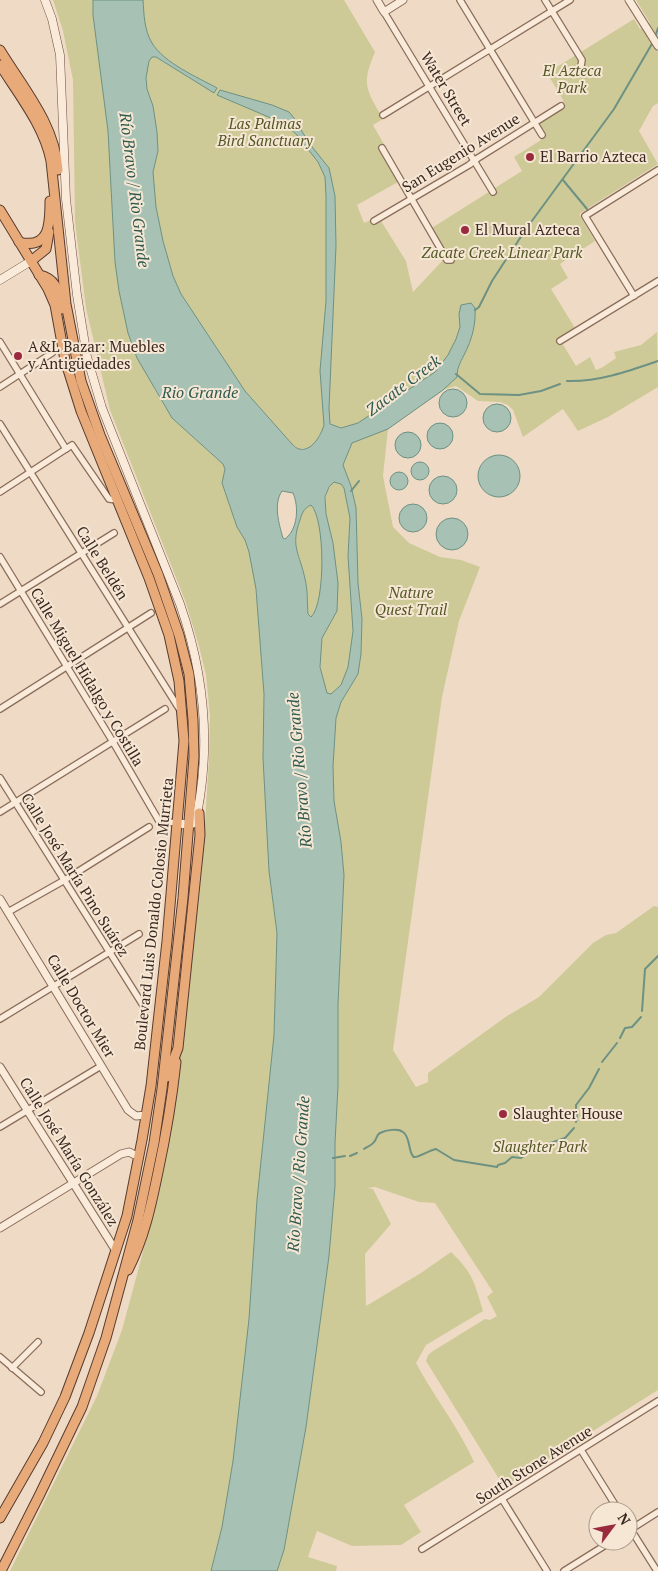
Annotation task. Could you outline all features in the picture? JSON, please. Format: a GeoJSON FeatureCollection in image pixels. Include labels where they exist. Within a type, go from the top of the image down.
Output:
{"type":"FeatureCollection","features":[{"type":"Feature","properties":{"kind":"highway"},"geometry":{"type":"LineString","coordinates":[[0,50],[44,120],[53,140],[58,166],[59,237],[30,261]]}},
{"type":"Feature","properties":{"kind":"highway","name":"Boulevard Luis Donaldo Colosio Murrieta"},"geometry":{"type":"LineString","coordinates":[[0,65],[48,146],[52,167],[66,304],[81,381],[172,611],[189,674],[194,740],[183,898],[162,1089],[154,1143],[138,1220],[96,1368],[82,1407],[1,1571]]}},
{"type":"Feature","properties":{"kind":"highway"},"geometry":{"type":"LineString","coordinates":[[46,249],[50,196],[53,185]]}},
{"type":"Feature","properties":{"kind":"highway","name":"Boulevard Luis Donaldo Colosio Murrieta"},"geometry":{"type":"LineString","coordinates":[[0,210],[55,305],[65,360],[81,411],[166,628],[177,668],[184,741],[167,941],[146,1115],[127,1216],[90,1333],[65,1397],[43,1443],[0,1518]]}},
{"type":"Feature","properties":{"kind":"highway"},"geometry":{"type":"LineString","coordinates":[[19,242],[35,244],[41,241],[49,228]]}},
{"type":"Feature","properties":{"kind":"highway"},"geometry":{"type":"LineString","coordinates":[[39,276],[50,278],[57,288],[67,333],[74,344]]}},
{"type":"Feature","properties":{"kind":"highway"},"geometry":{"type":"LineString","coordinates":[[120,1286],[136,1254],[150,1212],[172,1095],[200,835],[199,812]]}},
{"type":"Feature","properties":{"kind":"highway"},"geometry":{"type":"LineString","coordinates":[[162,1089],[178,1048]]}},
{"type":"Feature","properties":{"kind":"main road"},"geometry":{"type":"LineString","coordinates":[[45,0],[60,55],[66,199],[77,294],[87,358],[102,408],[180,604],[188,627],[199,674],[204,716],[204,740],[203,780],[199,812]]}},
{"type":"Feature","properties":{"kind":"main road"},"geometry":{"type":"LineString","coordinates":[[0,280],[30,261]]}},
{"type":"Feature","properties":{"kind":"main road","name":"Boulevard Luis Donaldo Colosio Murrieta"},"geometry":{"type":"LineString","coordinates":[[189,825],[194,823],[199,812]]}},
{"type":"Feature","properties":{"kind":"main road"},"geometry":{"type":"LineString","coordinates":[[177,823],[189,825]]}},
{"type":"Feature","properties":{"kind":"street","name":"Water Street"},"geometry":{"type":"LineString","coordinates":[[376,0],[493,192]]}},
{"type":"Feature","properties":{"kind":"street"},"geometry":{"type":"LineString","coordinates":[[384,12],[402,0]]}},
{"type":"Feature","properties":{"kind":"street"},"geometry":{"type":"LineString","coordinates":[[460,0],[542,135]]}},
{"type":"Feature","properties":{"kind":"street"},"geometry":{"type":"LineString","coordinates":[[544,0],[582,60],[582,66]]}},
{"type":"Feature","properties":{"kind":"street"},"geometry":{"type":"LineString","coordinates":[[383,114],[570,0]]}},
{"type":"Feature","properties":{"kind":"street"},"geometry":{"type":"LineString","coordinates":[[629,0],[658,46]]}},
{"type":"Feature","properties":{"kind":"street","name":"San Eugenio Avenue"},"geometry":{"type":"LineString","coordinates":[[374,221],[561,106]]}},
{"type":"Feature","properties":{"kind":"street"},"geometry":{"type":"LineString","coordinates":[[382,148],[449,260]]}},
{"type":"Feature","properties":{"kind":"street"},"geometry":{"type":"LineString","coordinates":[[634,296],[585,216],[658,170]]}},
{"type":"Feature","properties":{"kind":"street"},"geometry":{"type":"LineString","coordinates":[[560,341],[658,281]]}},
{"type":"Feature","properties":{"kind":"street"},"geometry":{"type":"LineString","coordinates":[[0,342],[66,449]]}},
{"type":"Feature","properties":{"kind":"street"},"geometry":{"type":"LineString","coordinates":[[0,387],[52,353]]}},
{"type":"Feature","properties":{"kind":"street","name":"Calle Beldén"},"geometry":{"type":"LineString","coordinates":[[0,424],[183,715]]}},
{"type":"Feature","properties":{"kind":"street"},"geometry":{"type":"LineString","coordinates":[[0,492],[72,445],[109,499],[117,500]]}},
{"type":"Feature","properties":{"kind":"street"},"geometry":{"type":"LineString","coordinates":[[0,604],[114,533]]}},
{"type":"Feature","properties":{"kind":"street","name":"Calle Miguel Hidalgo y Costilla"},"geometry":{"type":"LineString","coordinates":[[0,557],[159,821],[177,823]]}},
{"type":"Feature","properties":{"kind":"street"},"geometry":{"type":"LineString","coordinates":[[0,709],[151,613]]}},
{"type":"Feature","properties":{"kind":"street"},"geometry":{"type":"LineString","coordinates":[[0,812],[165,709]]}},
{"type":"Feature","properties":{"kind":"street","name":"Calle José María Pino Suárez"},"geometry":{"type":"LineString","coordinates":[[0,778],[63,881],[146,1010]]}},
{"type":"Feature","properties":{"kind":"street"},"geometry":{"type":"LineString","coordinates":[[0,916],[63,881],[149,827]]}},
{"type":"Feature","properties":{"kind":"street","name":"Calle Doctor Mier"},"geometry":{"type":"LineString","coordinates":[[0,898],[132,1114],[136,1116],[146,1115]]}},
{"type":"Feature","properties":{"kind":"street"},"geometry":{"type":"LineString","coordinates":[[0,1019],[139,934]]}},
{"type":"Feature","properties":{"kind":"street"},"geometry":{"type":"LineString","coordinates":[[0,1127],[102,1066]]}},
{"type":"Feature","properties":{"kind":"street","name":"Calle José María González"},"geometry":{"type":"LineString","coordinates":[[0,1067],[116,1251]]}},
{"type":"Feature","properties":{"kind":"street"},"geometry":{"type":"LineString","coordinates":[[0,1228],[121,1154],[129,1152],[139,1157]]}},
{"type":"Feature","properties":{"kind":"street"},"geometry":{"type":"LineString","coordinates":[[12,1368],[38,1342]]}},
{"type":"Feature","properties":{"kind":"street"},"geometry":{"type":"LineString","coordinates":[[0,1357],[41,1392]]}},
{"type":"Feature","properties":{"kind":"street","name":"South Stone Avenue"},"geometry":{"type":"LineString","coordinates":[[422,1549],[658,1402]]}},
{"type":"Feature","properties":{"kind":"street"},"geometry":{"type":"LineString","coordinates":[[581,1450],[613,1501]]}},
{"type":"Feature","properties":{"kind":"street"},"geometry":{"type":"LineString","coordinates":[[502,1499],[547,1571]]}},
{"type":"Feature","properties":{"kind":"street"},"geometry":{"type":"LineString","coordinates":[[0,1511],[7,1504]]}},
{"type":"Feature","properties":{"kind":"street"},"geometry":{"type":"LineString","coordinates":[[638,1523],[658,1512]]}},
{"type":"Feature","properties":{"kind":"street"},"geometry":{"type":"LineString","coordinates":[[638,1542],[657,1571]]}},
{"type":"Feature","properties":{"kind":"street"},"geometry":{"type":"LineString","coordinates":[[564,1571],[596,1551]]}},
{"type":"Feature","properties":{"kind":"green space"},"geometry":{"type":"Polygon","coordinates":[[[53,0],[93,0],[93,15],[108,131],[115,262],[155,390],[172,418],[223,464],[225,469],[222,484],[237,527],[245,540],[249,552],[256,589],[264,694],[263,758],[269,871],[277,933],[274,1035],[257,1200],[249,1319],[233,1461],[222,1527],[211,1571],[10,1571],[97,1396],[122,1330],[150,1226],[171,1128],[202,870],[209,759],[210,716],[206,675],[199,646],[186,603],[110,410],[86,308],[75,222],[73,80],[63,31],[53,0]]]}},
{"type":"Feature","properties":{"kind":"green space"},"geometry":{"type":"Polygon","coordinates":[[[143,0],[344,0],[375,52],[368,72],[367,87],[383,119],[373,125],[385,146],[380,150],[398,182],[357,205],[364,223],[371,220],[375,225],[381,221],[406,261],[413,292],[443,260],[427,231],[522,171],[514,157],[541,140],[539,137],[544,134],[538,124],[563,107],[563,100],[547,73],[634,19],[640,29],[650,23],[636,0],[658,0],[658,103],[653,106],[639,131],[658,164],[579,214],[595,241],[560,264],[568,278],[551,289],[575,328],[559,338],[576,366],[590,357],[596,370],[616,358],[614,352],[641,345],[657,332],[658,387],[608,417],[578,431],[563,409],[523,437],[513,410],[508,405],[500,402],[478,401],[456,386],[443,390],[388,429],[383,476],[393,527],[409,543],[440,557],[461,560],[480,567],[459,621],[442,697],[393,1050],[416,1087],[428,1082],[428,1073],[507,1016],[539,997],[593,943],[606,935],[616,933],[654,906],[658,907],[658,1390],[504,1487],[426,1361],[428,1355],[433,1351],[485,1319],[490,1320],[497,1316],[487,1297],[493,1292],[435,1203],[419,1202],[375,1187],[367,1188],[373,1189],[391,1224],[365,1254],[366,1306],[421,1273],[451,1252],[464,1266],[475,1285],[483,1311],[426,1345],[416,1363],[461,1436],[474,1462],[404,1505],[421,1532],[401,1545],[352,1546],[317,1531],[308,1557],[337,1566],[336,1571],[277,1571],[284,1550],[306,1427],[329,1256],[335,1186],[338,1004],[344,875],[334,801],[333,766],[336,718],[341,702],[358,674],[361,654],[362,619],[358,583],[356,508],[351,486],[343,465],[352,443],[299,449],[292,444],[245,391],[181,294],[173,276],[156,207],[153,172],[158,151],[157,132],[153,106],[147,89],[143,0]]]}},
{"type":"Feature","properties":{"kind":"green space"},"geometry":{"type":"Polygon","coordinates":[[[334,482],[341,484],[344,488],[350,518],[348,556],[353,631],[348,667],[341,685],[332,694],[327,693],[321,669],[320,653],[326,629],[337,610],[333,544],[325,504],[326,496],[334,482]]]}},
{"type":"Feature","properties":{"kind":"green space"},"geometry":{"type":"Polygon","coordinates":[[[311,505],[316,513],[322,542],[320,595],[317,609],[312,617],[308,614],[306,583],[296,544],[297,529],[302,515],[305,509],[311,505]]]}},
{"type":"Feature","properties":{"kind":"water","name":"Rio Grande"},"geometry":{"type":"Polygon","coordinates":[[[93,0],[143,0],[147,33],[157,50],[182,69],[217,88],[214,93],[156,57],[152,57],[149,61],[146,78],[147,89],[153,106],[158,151],[153,172],[156,207],[163,241],[173,276],[181,294],[245,391],[295,447],[304,449],[312,445],[321,433],[324,425],[320,371],[326,301],[325,177],[318,162],[297,135],[285,124],[217,95],[220,90],[272,105],[289,112],[309,143],[329,168],[335,196],[336,246],[329,408],[330,424],[341,428],[358,423],[435,372],[448,355],[456,339],[460,327],[459,314],[461,305],[471,303],[475,308],[473,332],[459,366],[457,377],[443,390],[388,429],[352,443],[343,465],[351,486],[356,508],[358,583],[362,619],[361,654],[358,674],[341,702],[336,718],[333,766],[334,801],[344,875],[338,1004],[335,1186],[329,1256],[306,1427],[284,1550],[277,1571],[211,1571],[222,1527],[233,1461],[249,1319],[257,1200],[274,1035],[277,933],[269,871],[263,758],[264,694],[256,589],[249,552],[245,540],[237,527],[222,483],[225,469],[223,464],[172,418],[137,358],[128,333],[115,262],[108,131],[93,15],[93,0]],[[334,482],[329,487],[325,497],[326,514],[333,543],[338,583],[337,611],[322,638],[320,667],[327,693],[331,694],[341,685],[348,667],[353,631],[348,556],[350,518],[344,488],[341,484],[334,482]],[[282,491],[277,508],[280,527],[285,539],[293,530],[297,511],[293,493],[282,491]],[[311,505],[301,517],[297,529],[296,544],[306,583],[308,614],[311,617],[316,609],[319,595],[322,561],[316,513],[311,505]]]}},
{"type":"Feature","properties":{"kind":"water"},"geometry":{"type":"Polygon","coordinates":[[[453,389],[463,393],[467,403],[463,413],[453,417],[443,413],[439,403],[443,393],[453,389]]]}},
{"type":"Feature","properties":{"kind":"water"},"geometry":{"type":"Polygon","coordinates":[[[497,404],[507,408],[511,418],[507,428],[497,432],[487,428],[483,418],[487,408],[497,404]]]}},
{"type":"Feature","properties":{"kind":"water"},"geometry":{"type":"Polygon","coordinates":[[[440,423],[449,427],[453,436],[449,445],[440,449],[431,445],[427,436],[431,427],[440,423]]]}},
{"type":"Feature","properties":{"kind":"water"},"geometry":{"type":"Polygon","coordinates":[[[408,432],[417,436],[421,445],[417,454],[408,458],[399,454],[395,445],[399,436],[408,432]]]}},
{"type":"Feature","properties":{"kind":"water"},"geometry":{"type":"Polygon","coordinates":[[[495,455],[503,455],[514,461],[520,476],[514,491],[503,497],[495,497],[484,491],[478,480],[478,472],[484,461],[495,455]]]}},
{"type":"Feature","properties":{"kind":"water"},"geometry":{"type":"Polygon","coordinates":[[[420,462],[426,465],[429,471],[426,477],[420,480],[414,477],[411,471],[414,465],[420,462]]]}},
{"type":"Feature","properties":{"kind":"water"},"geometry":{"type":"Polygon","coordinates":[[[399,472],[405,475],[408,481],[405,487],[399,490],[393,487],[390,481],[393,475],[399,472]]]}},
{"type":"Feature","properties":{"kind":"water"},"geometry":{"type":"Polygon","coordinates":[[[443,476],[453,480],[457,490],[453,500],[443,504],[433,500],[429,490],[433,480],[443,476]]]}},
{"type":"Feature","properties":{"kind":"water"},"geometry":{"type":"Polygon","coordinates":[[[413,504],[423,508],[427,518],[423,528],[413,532],[403,528],[399,518],[403,508],[413,504]]]}},
{"type":"Feature","properties":{"kind":"water"},"geometry":{"type":"Polygon","coordinates":[[[452,518],[458,519],[463,523],[467,528],[467,540],[463,545],[458,549],[452,550],[446,549],[441,545],[437,540],[436,534],[437,528],[441,523],[446,519],[452,518]]]}},
{"type":"Feature","properties":{"kind":"waterway","name":"Zacate Creek"},"geometry":{"type":"LineString","coordinates":[[655,37],[658,28]]}},
{"type":"Feature","properties":{"kind":"waterway","name":"Zacate Creek"},"geometry":{"type":"LineString","coordinates":[[475,310],[479,307],[492,281],[526,229],[614,109],[653,42]]}},
{"type":"Feature","properties":{"kind":"waterway"},"geometry":{"type":"LineString","coordinates":[[563,180],[587,209]]}},
{"type":"Feature","properties":{"kind":"waterway"},"geometry":{"type":"LineString","coordinates":[[567,381],[602,378],[658,361]]}},
{"type":"Feature","properties":{"kind":"waterway"},"geometry":{"type":"LineString","coordinates":[[456,374],[480,394],[519,395],[541,391],[560,384]]}},
{"type":"Feature","properties":{"kind":"waterway"},"geometry":{"type":"LineString","coordinates":[[351,491],[359,481]]}},
{"type":"Feature","properties":{"kind":"waterway"},"geometry":{"type":"LineString","coordinates":[[642,1011],[645,969],[658,956]]}},
{"type":"Feature","properties":{"kind":"waterway"},"geometry":{"type":"LineString","coordinates":[[620,1038],[625,1028],[632,1027],[641,1017]]}},
{"type":"Feature","properties":{"kind":"waterway"},"geometry":{"type":"LineString","coordinates":[[602,1062],[617,1043]]}},
{"type":"Feature","properties":{"kind":"waterway"},"geometry":{"type":"LineString","coordinates":[[576,1108],[576,1105],[589,1088],[599,1069]]}},
{"type":"Feature","properties":{"kind":"waterway"},"geometry":{"type":"LineString","coordinates":[[576,1122],[577,1114]]}},
{"type":"Feature","properties":{"kind":"waterway"},"geometry":{"type":"LineString","coordinates":[[536,1148],[565,1138],[574,1128]]}},
{"type":"Feature","properties":{"kind":"waterway"},"geometry":{"type":"LineString","coordinates":[[364,1149],[373,1143],[380,1133],[395,1130],[406,1134],[411,1153],[414,1157],[436,1149],[454,1160],[497,1167],[512,1157],[521,1158],[530,1152]]}},
{"type":"Feature","properties":{"kind":"waterway"},"geometry":{"type":"LineString","coordinates":[[350,1156],[357,1153]]}},
{"type":"Feature","properties":{"kind":"waterway"},"geometry":{"type":"LineString","coordinates":[[333,1158],[345,1156]]}},
{"type":"Feature","properties":{"kind":"place","name":"El Barrio Azteca"},"geometry":{"type":"Point","coordinates":[530,157]}},
{"type":"Feature","properties":{"kind":"place","name":"El Mural Azteca"},"geometry":{"type":"Point","coordinates":[465,230]}},
{"type":"Feature","properties":{"kind":"place","name":"A&L Bazar: Muebles y Antigüedades"},"geometry":{"type":"Point","coordinates":[18,356]}},
{"type":"Feature","properties":{"kind":"place","name":"Slaughter House"},"geometry":{"type":"Point","coordinates":[503,1114]}},
{"type":"Feature","properties":{"kind":"park label","name":"El Azteca Park"},"geometry":{"type":"Point","coordinates":[572,80]}},
{"type":"Feature","properties":{"kind":"park label","name":"Las Palmas Bird Sanctuary"},"geometry":{"type":"Point","coordinates":[265,132]}},
{"type":"Feature","properties":{"kind":"park label","name":"Zacate Creek Linear Park"},"geometry":{"type":"Point","coordinates":[502,253]}},
{"type":"Feature","properties":{"kind":"park label","name":"Nature Quest Trail"},"geometry":{"type":"Point","coordinates":[411,602]}},
{"type":"Feature","properties":{"kind":"park label","name":"Slaughter Park"},"geometry":{"type":"Point","coordinates":[540,1147]}},
{"type":"Feature","properties":{"kind":"water label","name":"Río Bravo / Rio Grande"},"geometry":{"type":"Point","coordinates":[135,190]}},
{"type":"Feature","properties":{"kind":"water label","name":"Río Bravo / Rio Grande"},"geometry":{"type":"Point","coordinates":[299,770]}},
{"type":"Feature","properties":{"kind":"water label","name":"Río Bravo / Rio Grande"},"geometry":{"type":"Point","coordinates":[298,1174]}}]}
